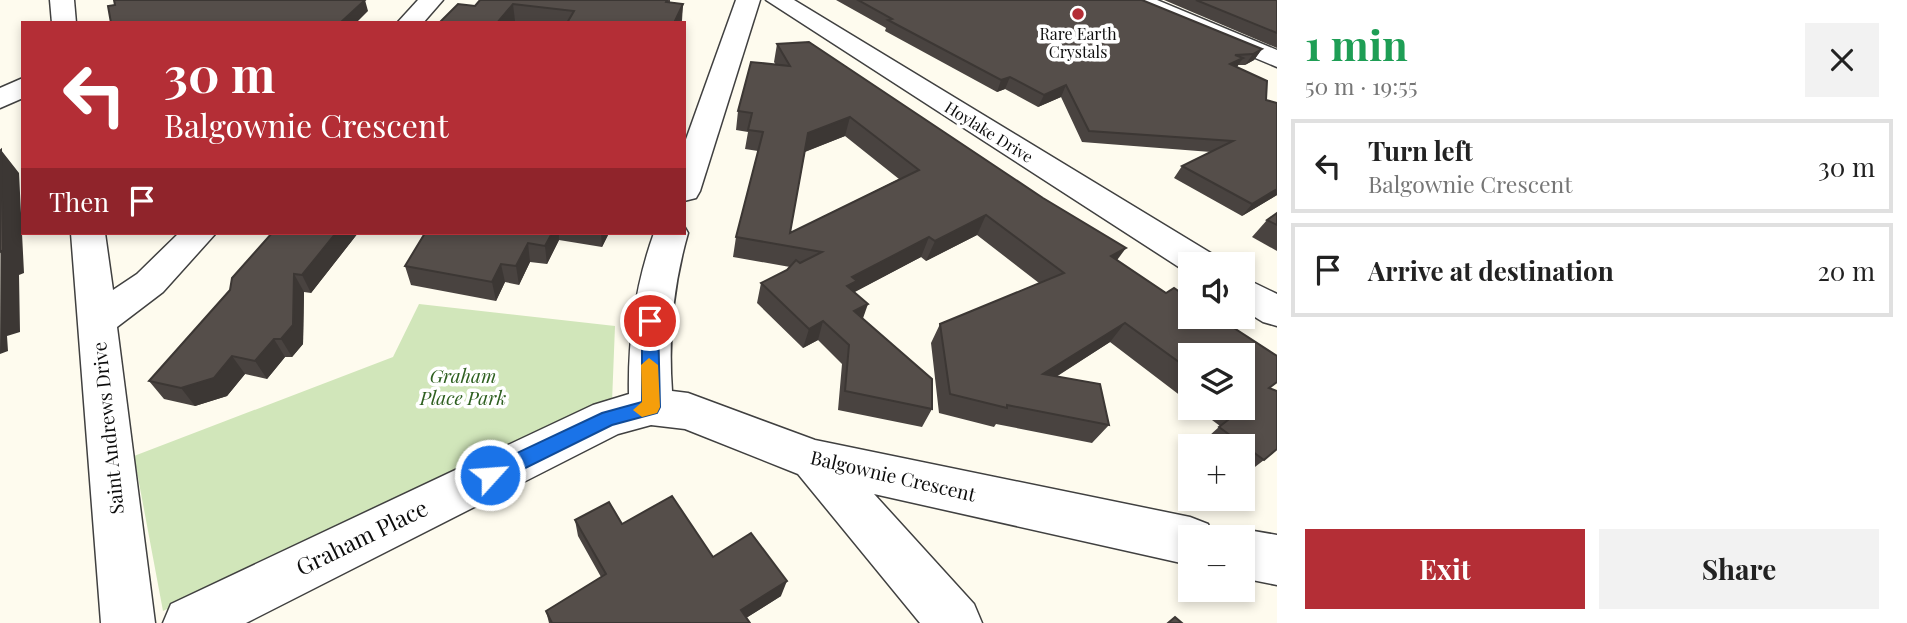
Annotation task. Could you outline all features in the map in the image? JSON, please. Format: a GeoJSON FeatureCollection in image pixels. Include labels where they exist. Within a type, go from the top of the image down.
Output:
{"type":"FeatureCollection","features":[{"type":"Feature","properties":{"kind":"street"},"geometry":{"type":"LineString","coordinates":[[62,0],[64,21]]}},
{"type":"Feature","properties":{"kind":"street"},"geometry":{"type":"LineString","coordinates":[[686,185],[748,0]]}},
{"type":"Feature","properties":{"kind":"street","name":"Hoylake Drive"},"geometry":{"type":"LineString","coordinates":[[778,0],[1182,252]]}},
{"type":"Feature","properties":{"kind":"street"},"geometry":{"type":"LineString","coordinates":[[1136,0],[1277,59]]}},
{"type":"Feature","properties":{"kind":"street"},"geometry":{"type":"LineString","coordinates":[[0,100],[21,87]]}},
{"type":"Feature","properties":{"kind":"street","name":"Saint Andrews Drive"},"geometry":{"type":"LineString","coordinates":[[88,235],[128,623]]}},
{"type":"Feature","properties":{"kind":"street"},"geometry":{"type":"LineString","coordinates":[[97,321],[150,283],[197,235]]}},
{"type":"Feature","properties":{"kind":"street"},"geometry":{"type":"LineString","coordinates":[[651,407],[648,340],[651,302],[669,235]]}},
{"type":"Feature","properties":{"kind":"street"},"geometry":{"type":"LineString","coordinates":[[1255,298],[1277,312]]}},
{"type":"Feature","properties":{"kind":"street","name":"Balgownie Crescent"},"geometry":{"type":"LineString","coordinates":[[651,407],[688,411],[814,460],[1178,538]]}},
{"type":"Feature","properties":{"kind":"street","name":"Graham Place"},"geometry":{"type":"LineString","coordinates":[[190,623],[608,418],[651,407]]}},
{"type":"Feature","properties":{"kind":"street"},"geometry":{"type":"LineString","coordinates":[[814,460],[955,623]]}},
{"type":"Feature","properties":{"kind":"street"},"geometry":{"type":"LineString","coordinates":[[1255,556],[1277,560]]}},
{"type":"Feature","properties":{"kind":"green space","name":"Graham Place Park"},"geometry":{"type":"Polygon","coordinates":[[[419,304],[615,326],[612,402],[163,611],[134,456],[393,357],[419,304]]]}},
{"type":"Feature","properties":{"kind":"building"},"geometry":{"type":"Polygon","coordinates":[[[114,0],[365,0],[342,21],[111,21],[108,6],[115,5],[114,0]]]}},
{"type":"Feature","properties":{"kind":"building"},"geometry":{"type":"Polygon","coordinates":[[[480,0],[667,0],[666,2],[683,4],[675,21],[568,21],[574,11],[513,4],[499,21],[441,21],[458,4],[475,6],[480,0]]]}},
{"type":"Feature","properties":{"kind":"building"},"geometry":{"type":"Polygon","coordinates":[[[858,0],[1142,0],[1262,49],[1253,54],[1235,55],[1243,58],[1230,64],[1267,81],[1266,100],[1277,103],[1277,189],[1252,204],[1182,166],[1233,141],[1089,131],[1066,85],[1044,95],[1010,77],[1001,80],[888,20],[892,19],[858,0]]]}},
{"type":"Feature","properties":{"kind":"building"},"geometry":{"type":"Polygon","coordinates":[[[1196,0],[1277,0],[1277,33],[1196,0]]]}},
{"type":"Feature","properties":{"kind":"building"},"geometry":{"type":"Polygon","coordinates":[[[809,42],[1043,198],[1126,248],[1111,256],[1166,293],[1174,288],[1178,291],[1178,329],[1235,329],[1277,356],[1277,382],[1269,388],[1277,391],[1277,449],[1264,460],[1255,453],[1255,434],[1229,434],[1219,427],[1228,420],[1255,420],[1255,343],[1178,343],[1178,361],[1125,323],[1043,374],[1100,384],[1109,425],[1007,405],[1007,408],[950,394],[940,324],[1064,273],[986,215],[935,241],[929,237],[852,277],[857,281],[847,286],[868,304],[854,311],[932,379],[932,409],[845,391],[849,345],[823,321],[809,329],[761,283],[787,270],[796,260],[800,263],[822,252],[736,237],[763,132],[748,130],[752,113],[738,111],[751,62],[790,66],[777,44],[809,42]],[[850,117],[808,133],[790,233],[919,170],[850,117]]]}},
{"type":"Feature","properties":{"kind":"building"},"geometry":{"type":"Polygon","coordinates":[[[0,151],[3,250],[0,252],[0,151]]]}},
{"type":"Feature","properties":{"kind":"building"},"geometry":{"type":"Polygon","coordinates":[[[1277,213],[1277,225],[1267,220],[1277,213]]]}},
{"type":"Feature","properties":{"kind":"building"},"geometry":{"type":"Polygon","coordinates":[[[270,235],[334,235],[302,275],[294,274],[293,325],[281,339],[274,339],[255,361],[232,356],[214,378],[181,388],[149,381],[230,290],[232,278],[270,235]]]}},
{"type":"Feature","properties":{"kind":"building"},"geometry":{"type":"Polygon","coordinates":[[[424,235],[551,235],[545,246],[528,243],[516,266],[501,264],[492,282],[405,266],[424,235]]]}},
{"type":"Feature","properties":{"kind":"building"},"geometry":{"type":"Polygon","coordinates":[[[672,496],[713,557],[751,533],[787,581],[741,610],[750,623],[552,623],[546,611],[606,574],[575,520],[609,502],[622,524],[672,496]]]}},
{"type":"Feature","properties":{"kind":"building"},"geometry":{"type":"Polygon","coordinates":[[[1175,617],[1182,623],[1168,623],[1175,617]]]}},
{"type":"Feature","properties":{"kind":"slow traffic"},"geometry":{"type":"LineString","coordinates":[[642,410],[651,407],[649,365]]}},
{"type":"Feature","properties":{"kind":"place","name":"Rare Earth Crystals"},"geometry":{"type":"Point","coordinates":[1078,14]}},
{"type":"Feature","properties":{"kind":"route"},"geometry":{"type":"LineString","coordinates":[[490,475],[608,418],[651,407],[648,340],[650,321]]}}]}
